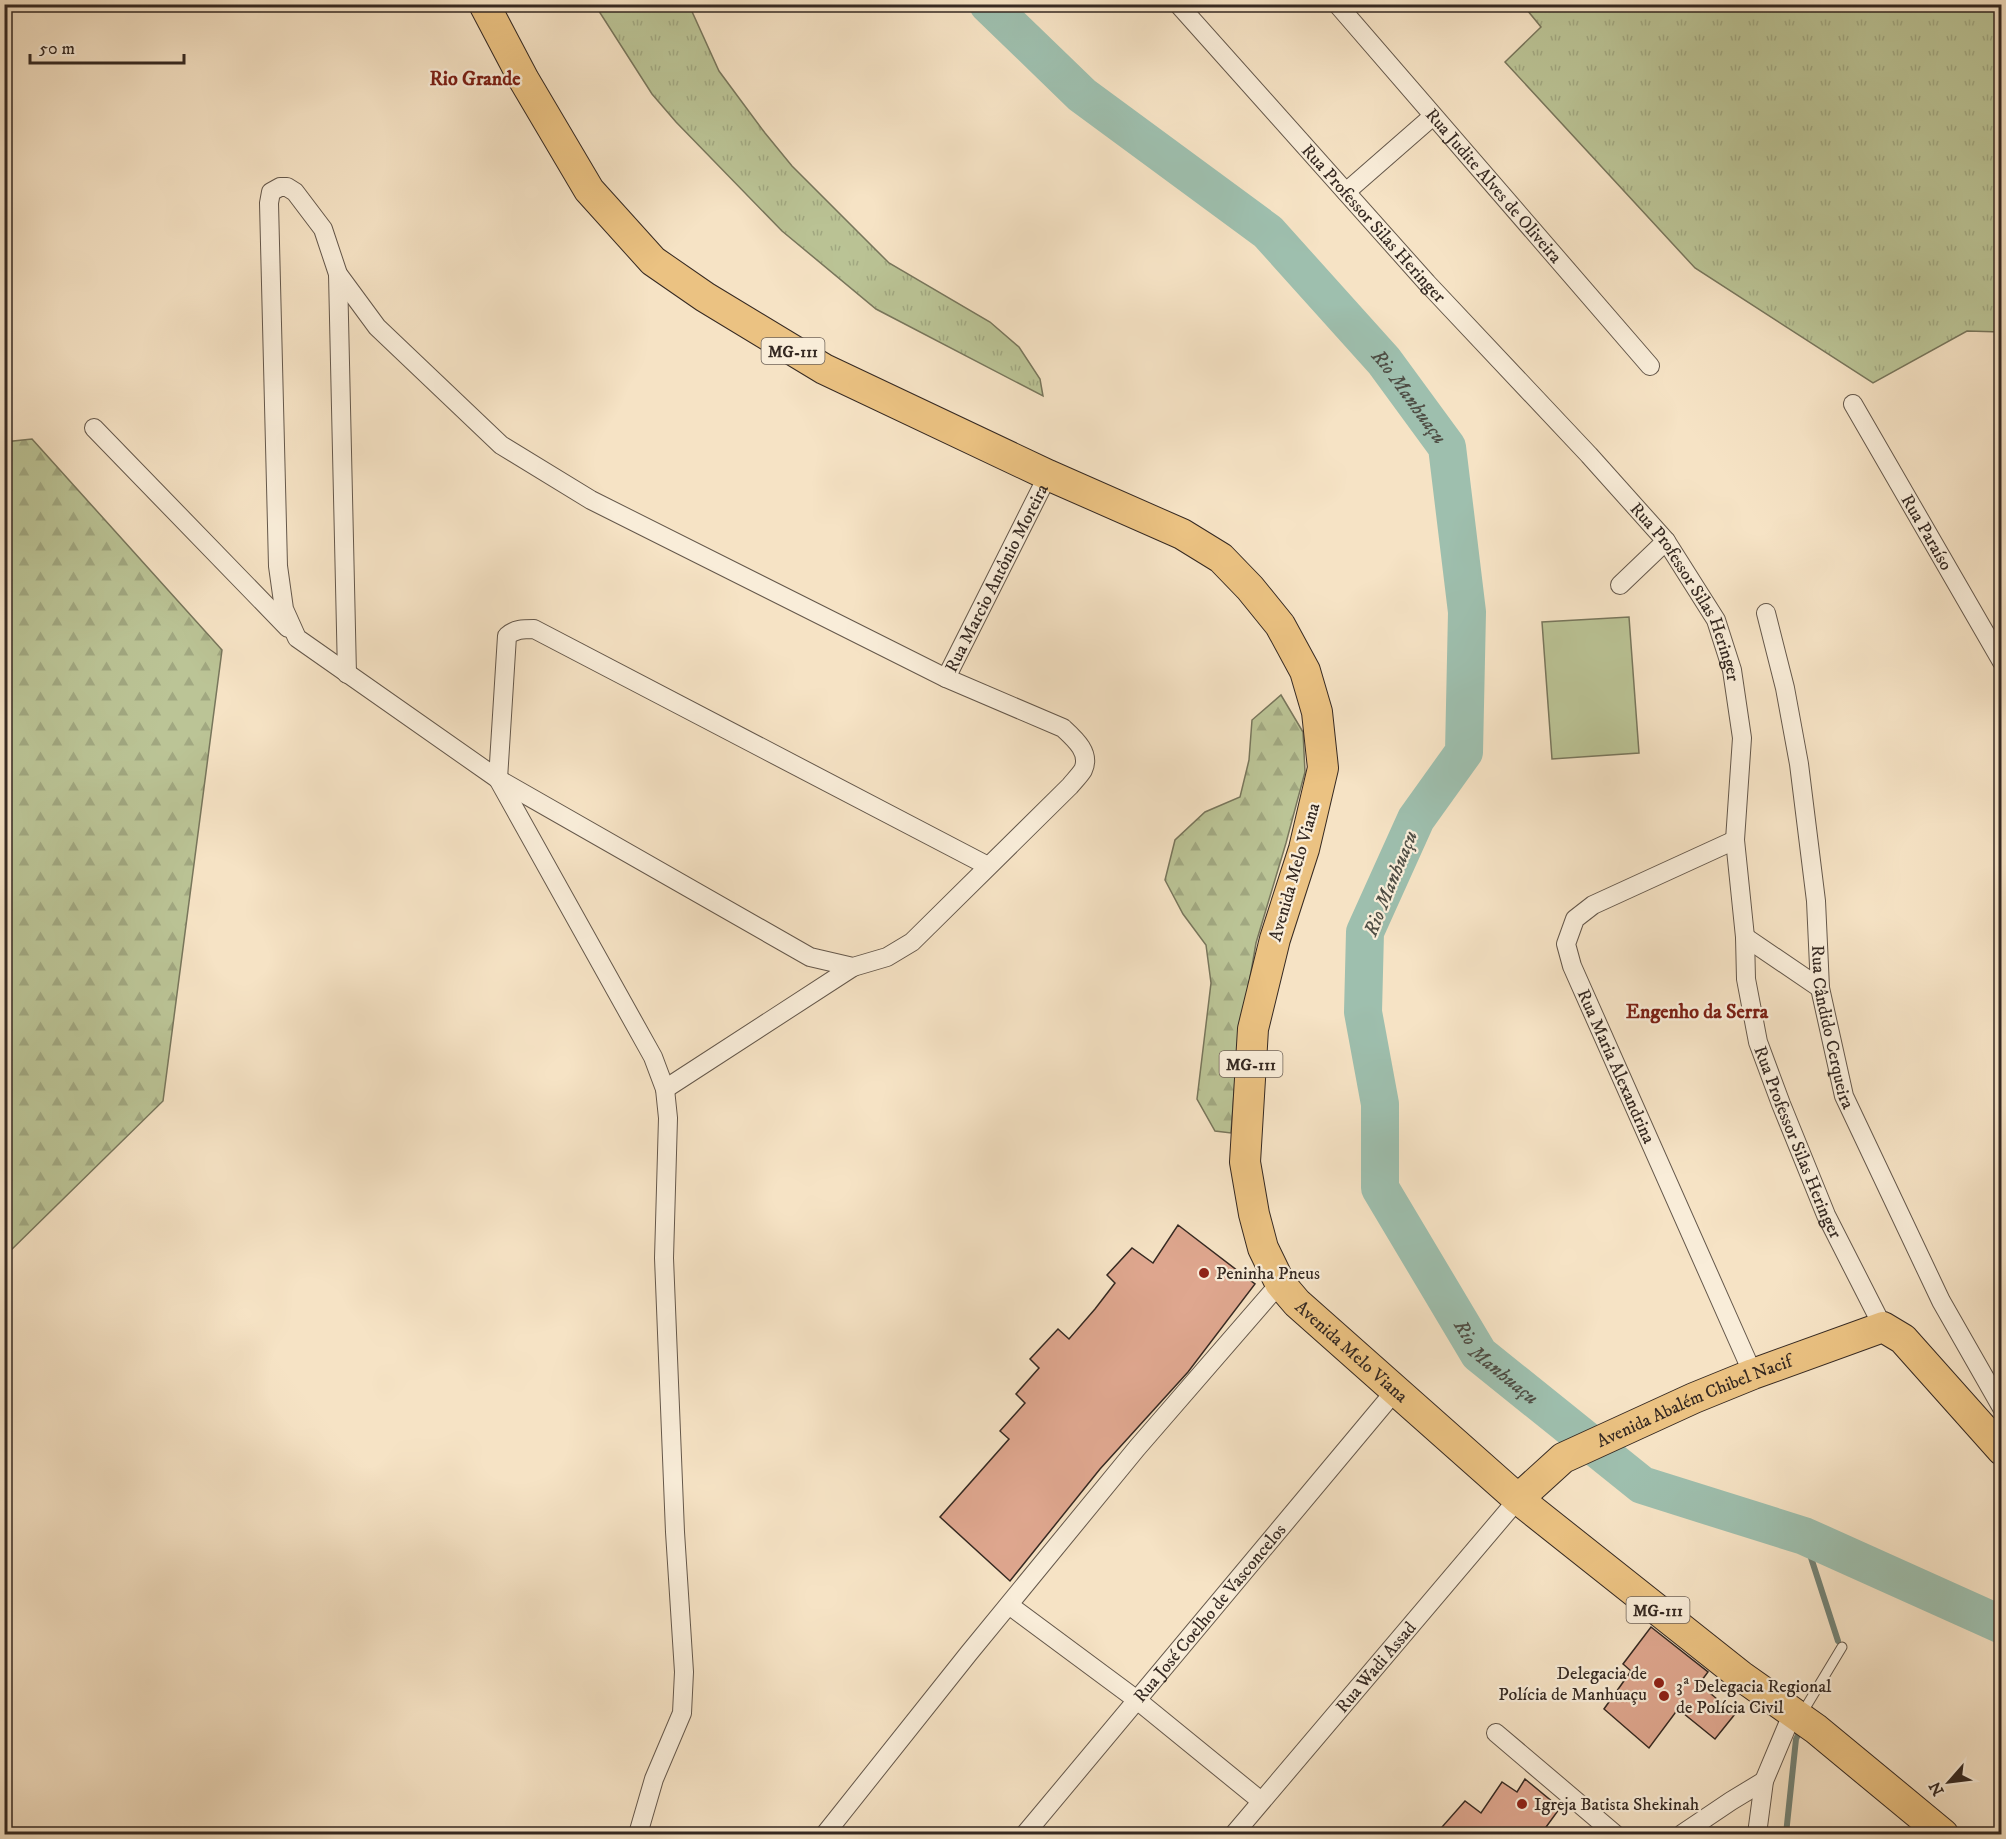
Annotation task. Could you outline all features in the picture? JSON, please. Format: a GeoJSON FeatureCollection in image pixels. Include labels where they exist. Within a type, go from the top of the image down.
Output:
{"type":"FeatureCollection","features":[{"type":"Feature","properties":{"kind":"main road","name":"MG-111"},"geometry":{"type":"LineString","coordinates":[[484,4],[524,80],[589,190],[653,261],[705,297],[824,369],[1048,475]]}},
{"type":"Feature","properties":{"kind":"main road","name":"Avenida Melo Viana"},"geometry":{"type":"LineString","coordinates":[[1048,475],[1182,534],[1221,558],[1250,588],[1280,625],[1305,671],[1317,712],[1323,768],[1304,849],[1275,939],[1253,1029],[1245,1162],[1254,1214],[1263,1248],[1280,1282],[1298,1303],[1518,1499],[1741,1676],[1803,1719],[1943,1834]]}},
{"type":"Feature","properties":{"kind":"main road","name":"Avenida Abalém Chibel Nacif"},"geometry":{"type":"LineString","coordinates":[[1518,1499],[1563,1458],[1694,1398],[1883,1327]]}},
{"type":"Feature","properties":{"kind":"main road"},"geometry":{"type":"LineString","coordinates":[[1883,1327],[1903,1339],[2001,1450]]}},
{"type":"Feature","properties":{"kind":"street","name":"Rua Professor Silas Heringer"},"geometry":{"type":"LineString","coordinates":[[1178,4],[1427,283],[1589,455],[1666,541],[1693,580],[1716,620],[1732,670],[1742,738],[1734,840],[1745,937],[1746,979],[1758,1042],[1780,1104],[1826,1215],[1883,1327]]}},
{"type":"Feature","properties":{"kind":"street","name":"Rua Judite Alves de Oliveira"},"geometry":{"type":"LineString","coordinates":[[1337,4],[1650,366]]}},
{"type":"Feature","properties":{"kind":"street"},"geometry":{"type":"LineString","coordinates":[[1346,192],[1433,116]]}},
{"type":"Feature","properties":{"kind":"street"},"geometry":{"type":"LineString","coordinates":[[297,638],[284,609],[278,566],[269,203],[271,192],[280,187],[287,187],[295,192],[323,229],[338,274],[346,674]]}},
{"type":"Feature","properties":{"kind":"street"},"geometry":{"type":"LineString","coordinates":[[338,274],[377,327],[501,445],[591,500],[946,678],[1064,728],[1078,742],[1084,754],[1083,770],[1070,786],[912,942],[887,957],[853,967],[665,1089]]}},
{"type":"Feature","properties":{"kind":"street","name":"Rua Paraíso"},"geometry":{"type":"LineString","coordinates":[[1853,404],[2001,662]]}},
{"type":"Feature","properties":{"kind":"street"},"geometry":{"type":"LineString","coordinates":[[94,428],[297,638],[346,674],[498,779],[810,957],[853,967]]}},
{"type":"Feature","properties":{"kind":"street","name":"Rua Marcio Antônio Moreira"},"geometry":{"type":"LineString","coordinates":[[946,678],[1048,475]]}},
{"type":"Feature","properties":{"kind":"street"},"geometry":{"type":"LineString","coordinates":[[1620,585],[1666,541]]}},
{"type":"Feature","properties":{"kind":"street","name":"Rua Cândido Cerqueira"},"geometry":{"type":"LineString","coordinates":[[1766,614],[1785,688],[1799,764],[1816,901],[1820,988],[1844,1095],[1941,1301],[2001,1408]]}},
{"type":"Feature","properties":{"kind":"street"},"geometry":{"type":"LineString","coordinates":[[638,1834],[654,1779],[682,1713],[684,1672],[675,1532],[664,1258],[668,1118],[665,1089],[653,1058],[498,779],[507,636],[522,629],[534,629],[988,866]]}},
{"type":"Feature","properties":{"kind":"street","name":"Rua Maria Alexandrina"},"geometry":{"type":"LineString","coordinates":[[1734,840],[1593,905],[1575,919],[1566,944],[1572,966],[1753,1374]]}},
{"type":"Feature","properties":{"kind":"street"},"geometry":{"type":"LineString","coordinates":[[1745,937],[1820,988]]}},
{"type":"Feature","properties":{"kind":"street"},"geometry":{"type":"LineString","coordinates":[[825,1834],[1137,1448],[1280,1282]]}},
{"type":"Feature","properties":{"kind":"street","name":"Rua José Coelho de Vasconcelos"},"geometry":{"type":"LineString","coordinates":[[1025,1834],[1395,1391]]}},
{"type":"Feature","properties":{"kind":"street","name":"Rua Wadi Assad"},"geometry":{"type":"LineString","coordinates":[[1234,1834],[1518,1499]]}},
{"type":"Feature","properties":{"kind":"street"},"geometry":{"type":"LineString","coordinates":[[1009,1605],[1137,1700],[1261,1801]]}},
{"type":"Feature","properties":{"kind":"street"},"geometry":{"type":"LineString","coordinates":[[1757,1834],[1764,1781],[1803,1719]]}},
{"type":"Feature","properties":{"kind":"street"},"geometry":{"type":"LineString","coordinates":[[1496,1733],[1615,1834]]}},
{"type":"Feature","properties":{"kind":"street"},"geometry":{"type":"LineString","coordinates":[[1682,1834],[1764,1781]]}},
{"type":"Feature","properties":{"kind":"lane"},"geometry":{"type":"LineString","coordinates":[[1803,1719],[1842,1647]]}},
{"type":"Feature","properties":{"kind":"green space"},"geometry":{"type":"Polygon","coordinates":[[[595,5],[689,5],[719,71],[792,166],[889,263],[990,322],[1019,347],[1040,379],[1043,396],[876,309],[782,231],[676,122],[652,94],[595,5]]]}},
{"type":"Feature","properties":{"kind":"green space"},"geometry":{"type":"Polygon","coordinates":[[[1523,5],[2001,5],[2001,332],[1967,331],[1873,383],[1695,268],[1505,62],[1541,27],[1523,5]]]}},
{"type":"Feature","properties":{"kind":"green space"},"geometry":{"type":"Polygon","coordinates":[[[32,439],[222,650],[163,1101],[5,1256],[4,442],[32,439]]]}},
{"type":"Feature","properties":{"kind":"green space"},"geometry":{"type":"Polygon","coordinates":[[[1629,617],[1639,753],[1552,759],[1542,622],[1629,617]]]}},
{"type":"Feature","properties":{"kind":"green space"},"geometry":{"type":"Polygon","coordinates":[[[1281,695],[1303,732],[1305,772],[1256,943],[1237,1053],[1231,1133],[1215,1131],[1197,1099],[1211,983],[1206,945],[1183,914],[1165,880],[1175,840],[1205,812],[1240,797],[1249,760],[1252,720],[1281,695]]]}},
{"type":"Feature","properties":{"kind":"building"},"geometry":{"type":"Polygon","coordinates":[[[1178,1225],[1255,1284],[1188,1372],[1100,1469],[1010,1581],[940,1517],[1009,1439],[1000,1431],[1025,1403],[1016,1394],[1039,1368],[1030,1359],[1058,1329],[1069,1339],[1115,1283],[1107,1275],[1132,1248],[1153,1263],[1178,1225]]]}},
{"type":"Feature","properties":{"kind":"building","name":"3ª Delegacia Regional de Polícia Civil"},"geometry":{"type":"Polygon","coordinates":[[[1651,1627],[1708,1672],[1699,1684],[1735,1714],[1715,1739],[1678,1709],[1649,1748],[1604,1709],[1631,1671],[1623,1664],[1651,1627]]]}},
{"type":"Feature","properties":{"kind":"building","name":"Igreja Batista Shekinah"},"geometry":{"type":"Polygon","coordinates":[[[1525,1779],[1560,1808],[1541,1834],[1452,1834],[1442,1827],[1465,1801],[1481,1813],[1502,1782],[1517,1792],[1525,1779]]]}},
{"type":"Feature","properties":{"kind":"waterway","name":"Rio Manhuaçu"},"geometry":{"type":"LineString","coordinates":[[988,4],[1082,95],[1268,232],[1384,361],[1447,447],[1467,612],[1464,752],[1416,819],[1365,932],[1363,1012],[1380,1104],[1380,1188],[1479,1354],[1642,1485],[1804,1536],[2002,1625]]}},
{"type":"Feature","properties":{"kind":"waterway"},"geometry":{"type":"LineString","coordinates":[[1804,1536],[1838,1641]]}},
{"type":"Feature","properties":{"kind":"waterway"},"geometry":{"type":"LineString","coordinates":[[1786,1834],[1796,1739],[1801,1729]]}},
{"type":"Feature","properties":{"kind":"place","name":"Peninha Pneus"},"geometry":{"type":"Point","coordinates":[1204,1273]}},
{"type":"Feature","properties":{"kind":"place","name":"Delegacia de Polícia de Manhuaçu"},"geometry":{"type":"Point","coordinates":[1659,1683]}},
{"type":"Feature","properties":{"kind":"place","name":"3ª Delegacia Regional de Polícia Civil"},"geometry":{"type":"Point","coordinates":[1664,1696]}},
{"type":"Feature","properties":{"kind":"place","name":"Igreja Batista Shekinah"},"geometry":{"type":"Point","coordinates":[1522,1804]}},
{"type":"Feature","properties":{"kind":"district","name":"Rio Grande"},"geometry":{"type":"Point","coordinates":[475,78]}},
{"type":"Feature","properties":{"kind":"district","name":"Engenho da Serra"},"geometry":{"type":"Point","coordinates":[1697,1011]}}]}
